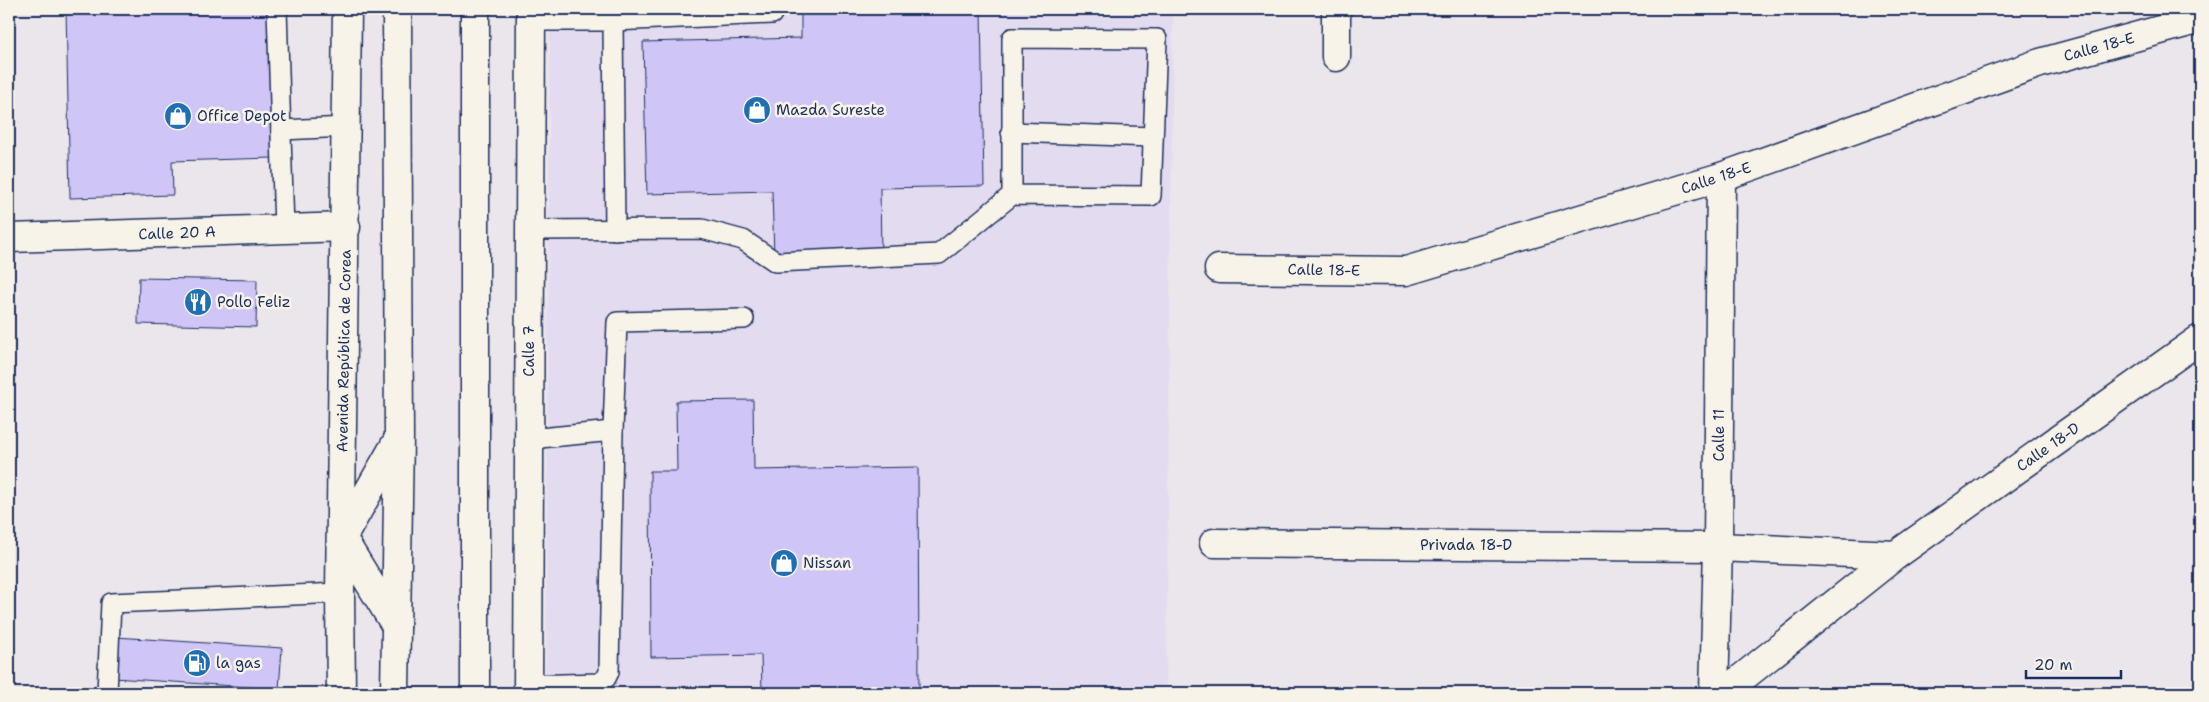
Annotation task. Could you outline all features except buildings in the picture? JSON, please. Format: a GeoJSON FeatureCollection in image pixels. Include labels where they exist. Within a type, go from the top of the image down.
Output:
{"type":"FeatureCollection","features":[{"type":"Feature","properties":{"kind":"street","name":"Avenida República de Corea"},"geometry":{"type":"LineString","coordinates":[[341,693],[340,593],[346,227],[347,9]]}},
{"type":"Feature","properties":{"kind":"street"},"geometry":{"type":"LineString","coordinates":[[395,693],[400,437],[397,9]]}},
{"type":"Feature","properties":{"kind":"street"},"geometry":{"type":"LineString","coordinates":[[475,9],[475,693]]}},
{"type":"Feature","properties":{"kind":"street"},"geometry":{"type":"LineString","coordinates":[[1336,9],[1336,57]]}},
{"type":"Feature","properties":{"kind":"street","name":"Calle 7"},"geometry":{"type":"LineString","coordinates":[[528,689],[531,15]]}},
{"type":"Feature","properties":{"kind":"street","name":"Calle 18-E"},"geometry":{"type":"LineString","coordinates":[[1219,269],[1406,271],[1721,177],[2040,63],[2200,19]]}},
{"type":"Feature","properties":{"kind":"street","name":"Calle 11"},"geometry":{"type":"LineString","coordinates":[[1714,693],[1718,547],[1721,177]]}},
{"type":"Feature","properties":{"kind":"street","name":"Calle 20 A"},"geometry":{"type":"LineString","coordinates":[[9,238],[346,227]]}},
{"type":"Feature","properties":{"kind":"street","name":"Calle 18-D"},"geometry":{"type":"LineString","coordinates":[[1723,693],[1896,555],[2200,340]]}},
{"type":"Feature","properties":{"kind":"street"},"geometry":{"type":"LineString","coordinates":[[396,626],[342,538],[400,437]]}},
{"type":"Feature","properties":{"kind":"street","name":"Privada 18-D"},"geometry":{"type":"LineString","coordinates":[[1214,543],[1718,547]]}},
{"type":"Feature","properties":{"kind":"street"},"geometry":{"type":"LineString","coordinates":[[1718,547],[1896,555]]}},
{"type":"Feature","properties":{"kind":"lane"},"geometry":{"type":"LineString","coordinates":[[277,9],[284,229]]}},
{"type":"Feature","properties":{"kind":"lane"},"geometry":{"type":"LineString","coordinates":[[531,15],[613,21],[772,14]]}},
{"type":"Feature","properties":{"kind":"lane"},"geometry":{"type":"LineString","coordinates":[[613,21],[615,230]]}},
{"type":"Feature","properties":{"kind":"lane"},"geometry":{"type":"LineString","coordinates":[[530,230],[702,229],[743,240],[776,262],[939,254],[1012,195],[1151,196],[1157,40],[1012,38],[1012,195]]}},
{"type":"Feature","properties":{"kind":"lane"},"geometry":{"type":"LineString","coordinates":[[281,130],[347,126]]}},
{"type":"Feature","properties":{"kind":"lane"},"geometry":{"type":"LineString","coordinates":[[1011,132],[1153,137]]}},
{"type":"Feature","properties":{"kind":"lane"},"geometry":{"type":"LineString","coordinates":[[528,689],[599,683],[606,678],[609,672],[613,431],[618,322],[744,319]]}},
{"type":"Feature","properties":{"kind":"lane"},"geometry":{"type":"LineString","coordinates":[[529,439],[613,431]]}},
{"type":"Feature","properties":{"kind":"lane"},"geometry":{"type":"LineString","coordinates":[[107,693],[111,603],[340,593]]}},
{"type":"Feature","properties":{"kind":"shaded area"},"geometry":{"type":"Polygon","coordinates":[[[550,9],[1173,9],[1166,693],[546,693],[550,9]]]}},
{"type":"Feature","properties":{"kind":"place","name":"Mazda Sureste"},"geometry":{"type":"Point","coordinates":[757,110]}},
{"type":"Feature","properties":{"kind":"place","name":"Office Depot"},"geometry":{"type":"Point","coordinates":[178,116]}},
{"type":"Feature","properties":{"kind":"place","name":"Pollo Feliz"},"geometry":{"type":"Point","coordinates":[198,302]}},
{"type":"Feature","properties":{"kind":"place","name":"Nissan"},"geometry":{"type":"Point","coordinates":[784,563]}},
{"type":"Feature","properties":{"kind":"place","name":"la gas"},"geometry":{"type":"Point","coordinates":[197,663]}}]}
